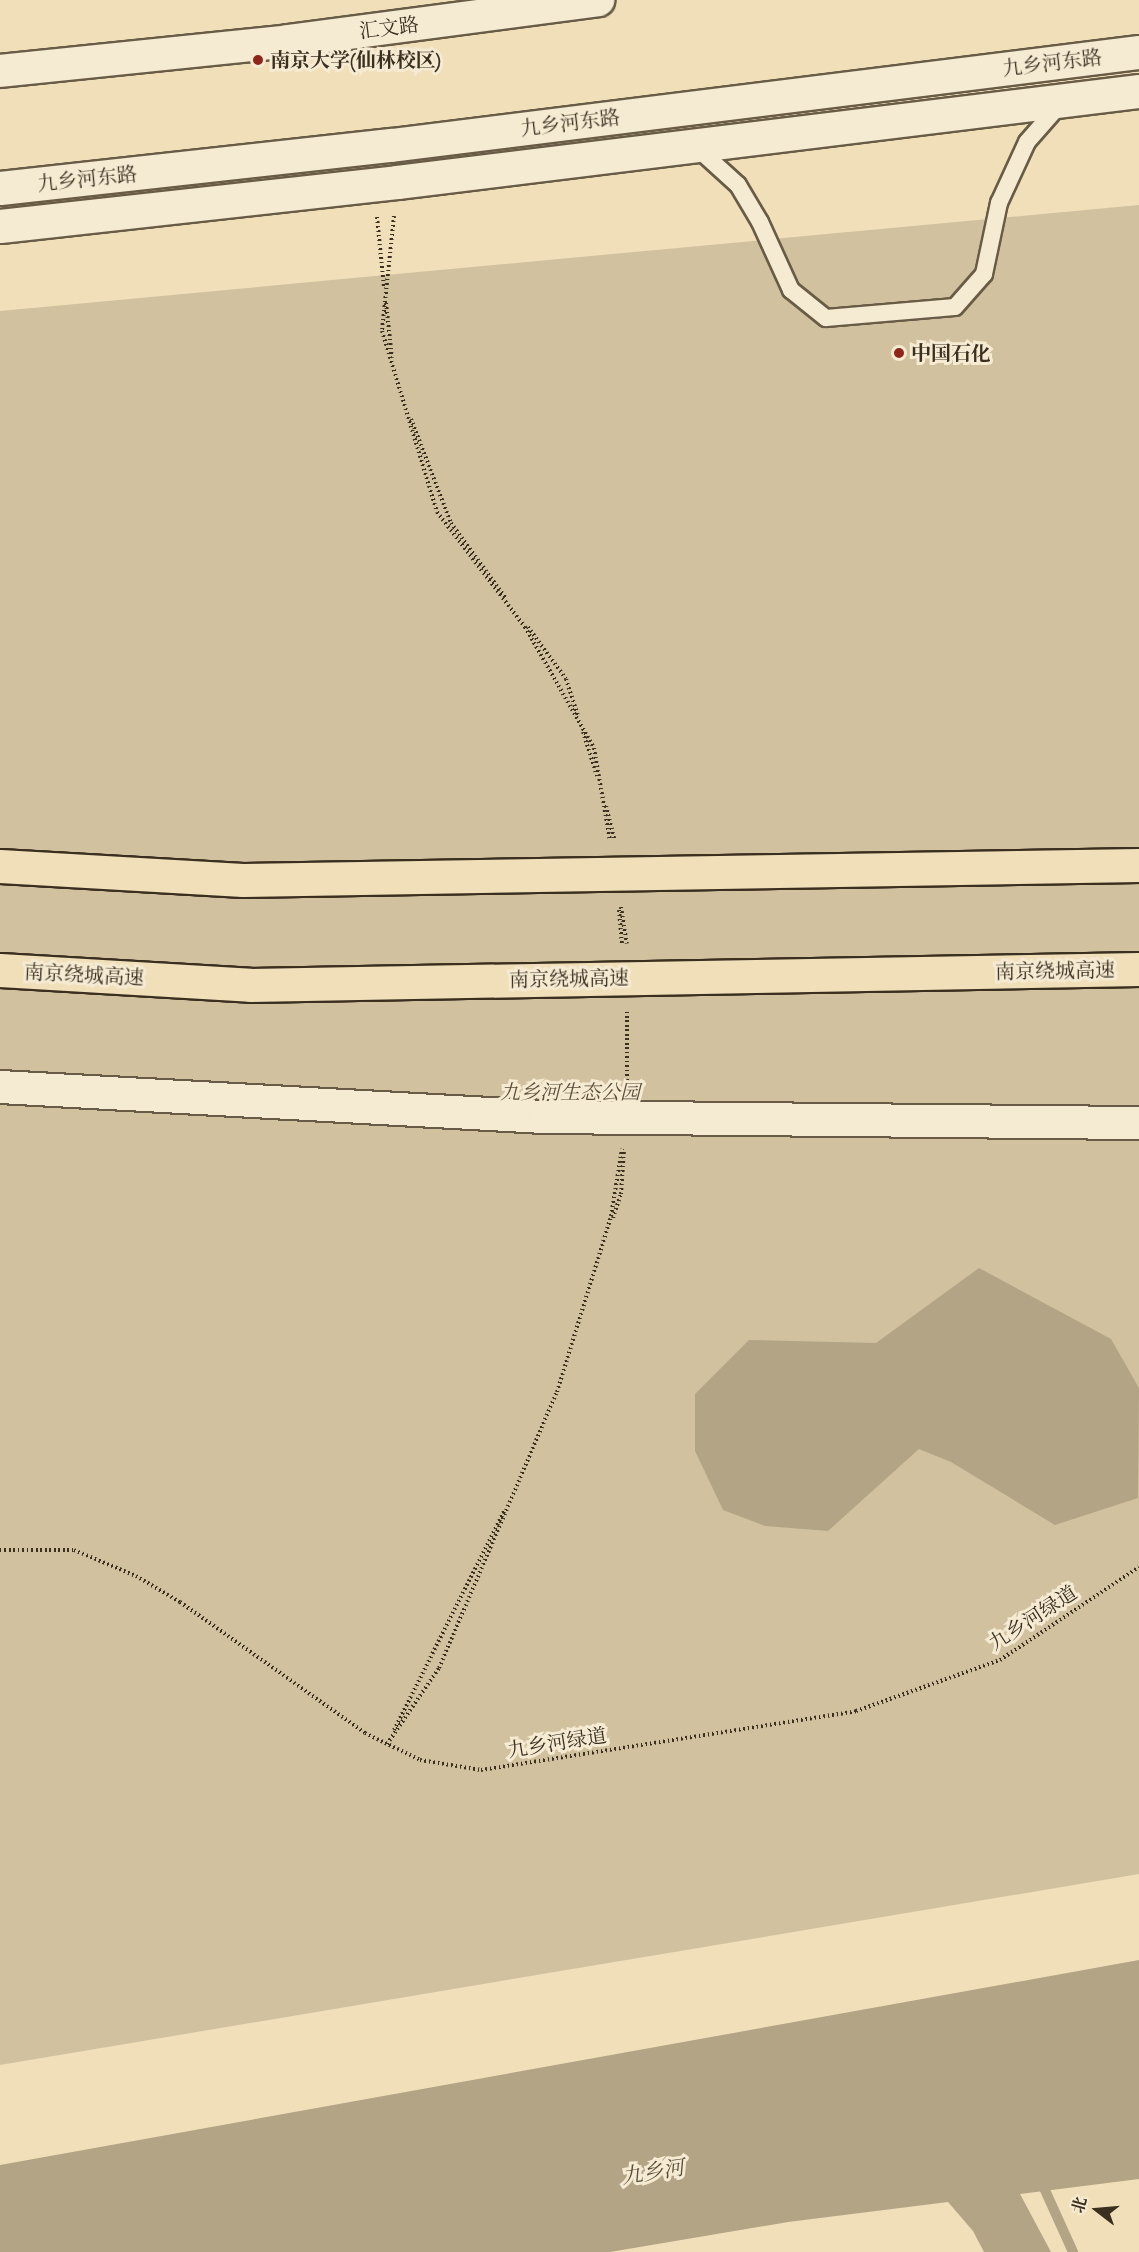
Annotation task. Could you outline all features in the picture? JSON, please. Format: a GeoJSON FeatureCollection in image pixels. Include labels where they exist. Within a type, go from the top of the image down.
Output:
{"type":"FeatureCollection","features":[{"type":"Feature","properties":{"kind":"highway"},"geometry":{"type":"LineString","coordinates":[[0,866],[243,880],[1139,865]]}},
{"type":"Feature","properties":{"kind":"highway","name":"南京绕城高速"},"geometry":{"type":"LineString","coordinates":[[0,970],[250,985],[1139,969]]}},
{"type":"Feature","properties":{"kind":"main road","name":"九乡河东路"},"geometry":{"type":"LineString","coordinates":[[0,188],[391,145],[1139,52]]}},
{"type":"Feature","properties":{"kind":"main road","name":"九乡河东路"},"geometry":{"type":"LineString","coordinates":[[0,226],[694,146],[1139,91]]}},
{"type":"Feature","properties":{"kind":"street","name":"汇文路"},"geometry":{"type":"LineString","coordinates":[[0,71],[288,41],[598,0]]}},
{"type":"Feature","properties":{"kind":"street"},"geometry":{"type":"LineString","coordinates":[[0,1087],[544,1117],[1139,1123]]}},
{"type":"Feature","properties":{"kind":"lane"},"geometry":{"type":"LineString","coordinates":[[694,146],[738,184],[760,222],[791,290],[826,318],[955,307],[984,274],[999,203],[1027,142],[1063,100]]}},
{"type":"Feature","properties":{"kind":"path","name":"九乡河绿道"},"geometry":{"type":"LineString","coordinates":[[0,1550],[74,1551],[135,1576],[180,1602],[365,1733],[420,1760],[482,1770],[856,1711],[1000,1660],[1139,1567]]}},
{"type":"Feature","properties":{"kind":"green space","name":"九乡河生态公园"},"geometry":{"type":"Polygon","coordinates":[[[1139,205],[1139,1874],[0,2065],[0,311],[1139,205]]]}},
{"type":"Feature","properties":{"kind":"water"},"geometry":{"type":"Polygon","coordinates":[[[979,1268],[1111,1339],[1139,1388],[1138,1498],[1055,1525],[951,1462],[919,1449],[828,1531],[765,1526],[723,1510],[695,1451],[695,1394],[749,1340],[876,1343],[979,1268]]]}},
{"type":"Feature","properties":{"kind":"water","name":"九乡河"},"geometry":{"type":"Polygon","coordinates":[[[1139,1960],[1139,2179],[1020,2194],[1051,2252],[984,2252],[973,2231],[948,2202],[788,2222],[610,2252],[0,2252],[0,2165],[1139,1960]]]}},
{"type":"Feature","properties":{"kind":"waterway"},"geometry":{"type":"LineString","coordinates":[[1040,2179],[1073,2252]]}},
{"type":"Feature","properties":{"kind":"place","name":"南京大学(仙林校区)"},"geometry":{"type":"Point","coordinates":[258,60]}},
{"type":"Feature","properties":{"kind":"place","name":"中国石化"},"geometry":{"type":"Point","coordinates":[899,353]}}]}
